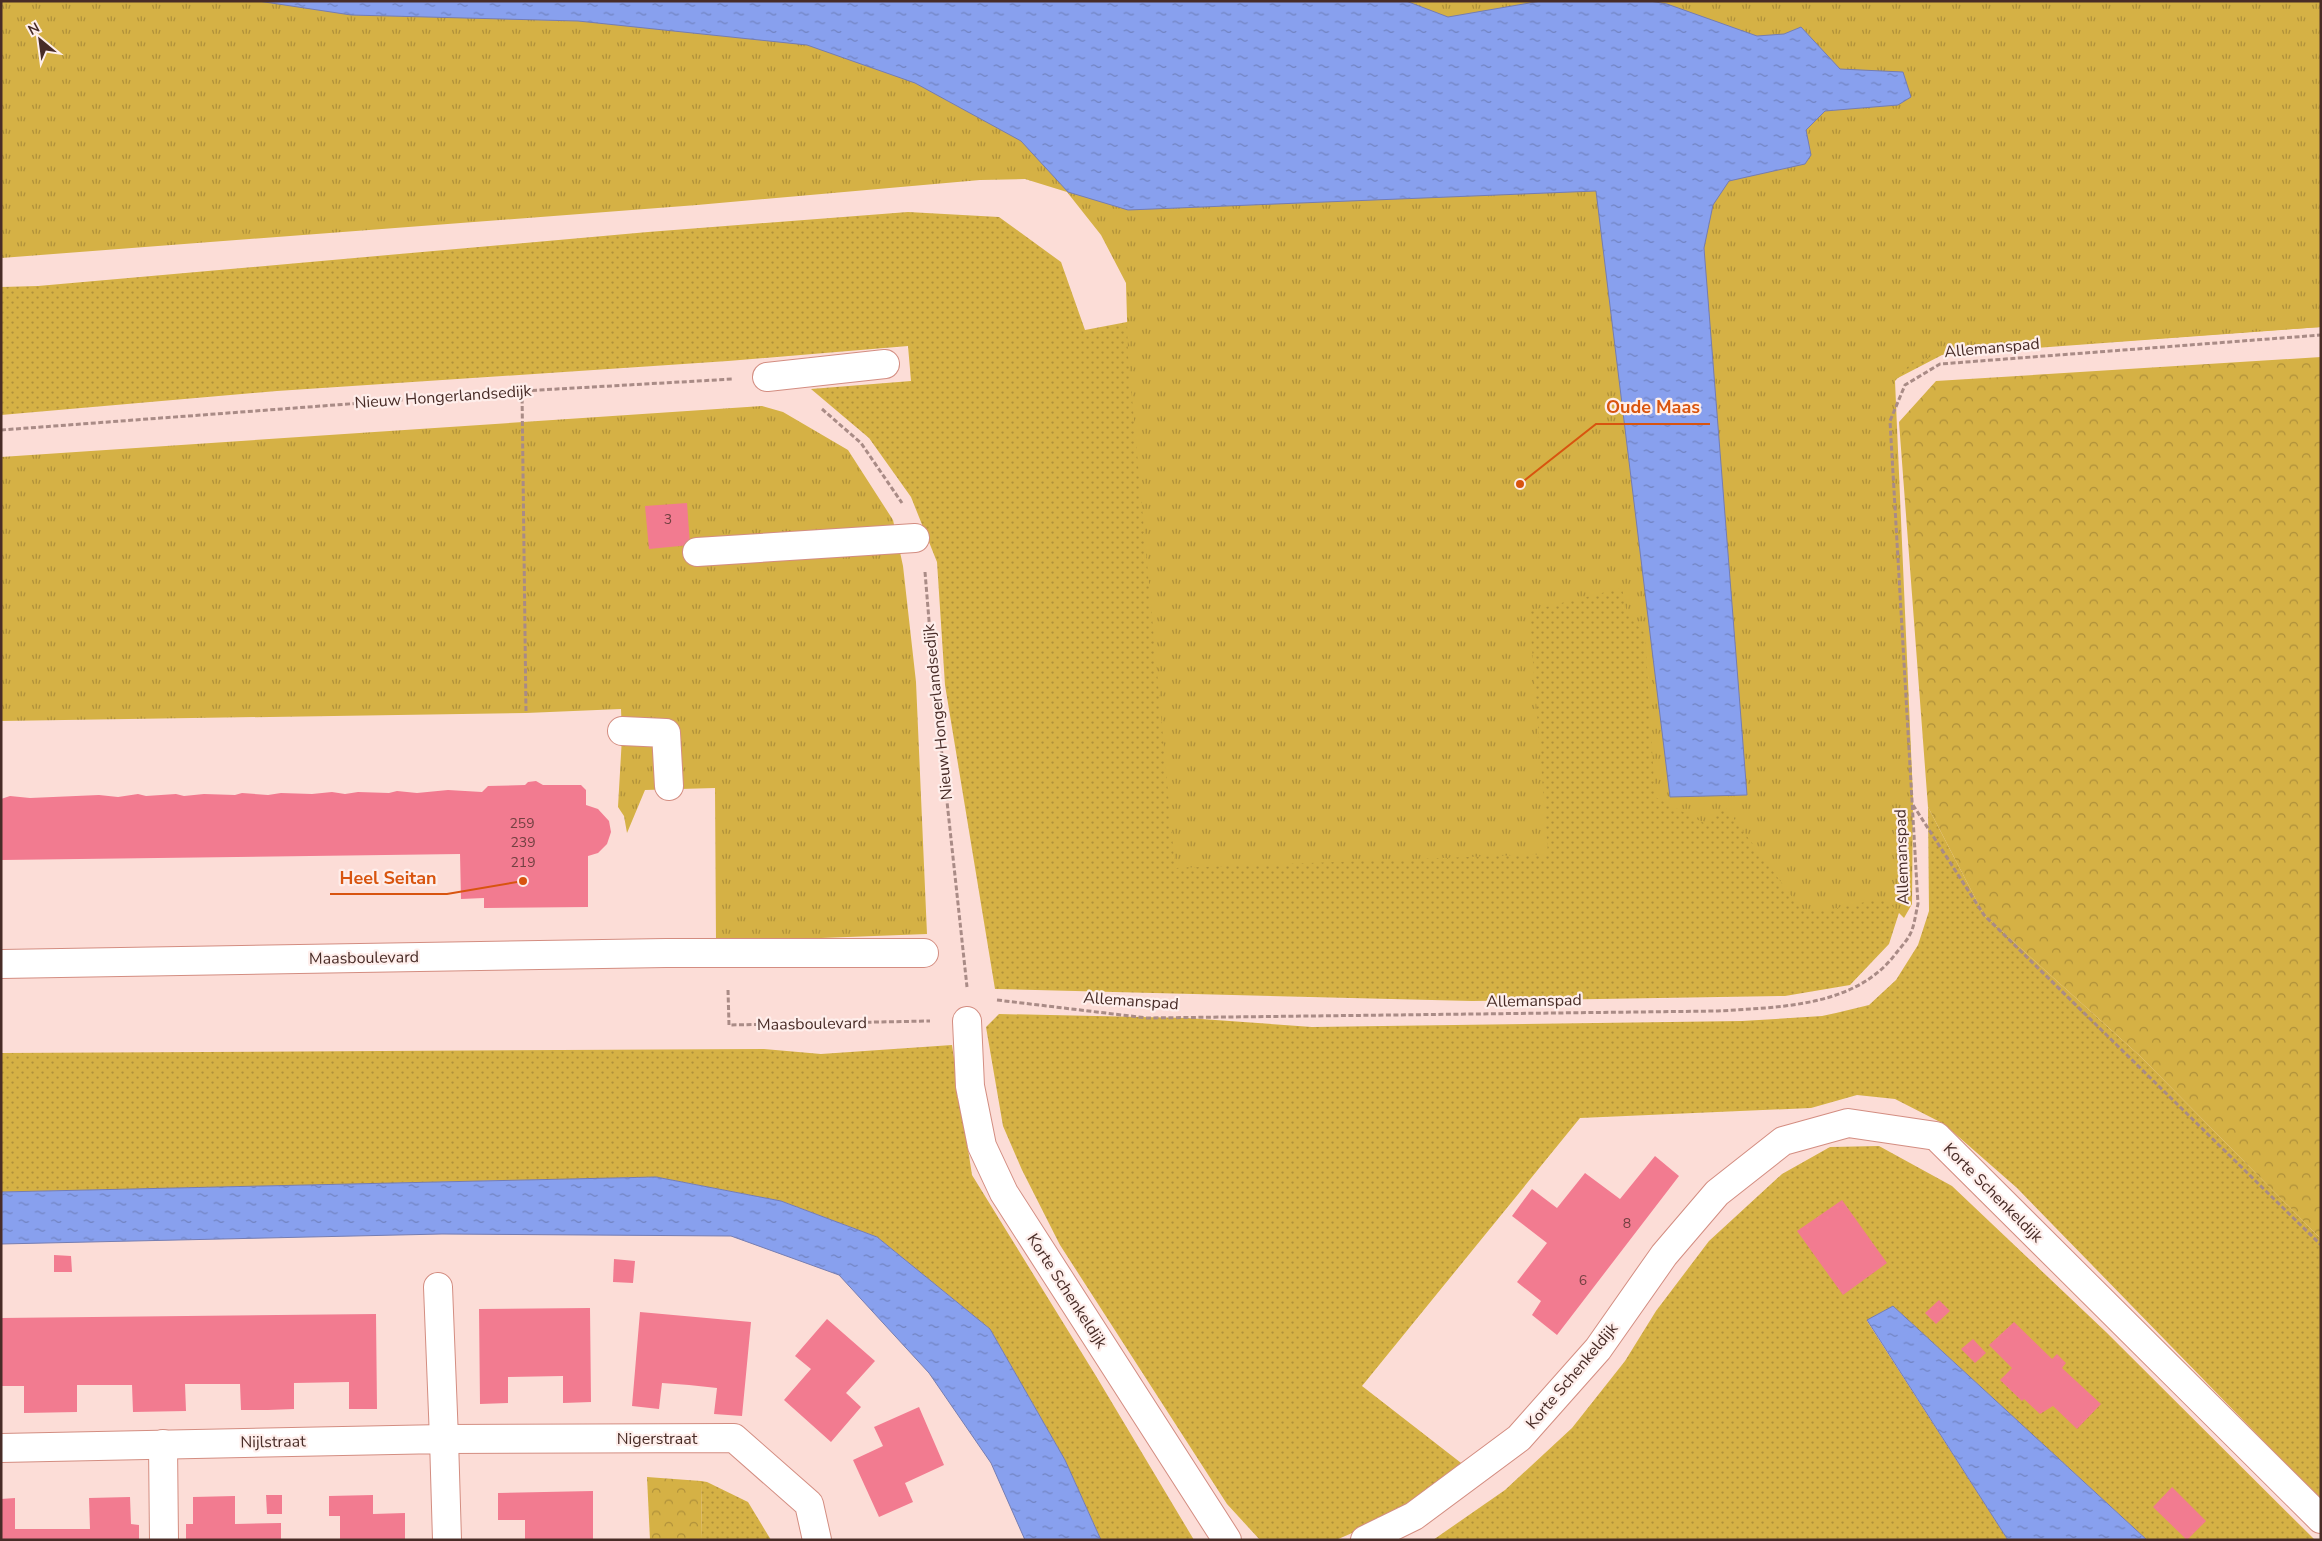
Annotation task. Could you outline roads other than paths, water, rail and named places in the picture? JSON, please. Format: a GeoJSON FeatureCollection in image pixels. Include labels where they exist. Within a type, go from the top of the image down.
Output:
{"type":"FeatureCollection","features":[{"type":"Feature","properties":{"kind":"street"},"geometry":{"type":"LineString","coordinates":[[766,377],[885,364]]}},
{"type":"Feature","properties":{"kind":"street"},"geometry":{"type":"LineString","coordinates":[[697,552],[915,538]]}},
{"type":"Feature","properties":{"kind":"street"},"geometry":{"type":"LineString","coordinates":[[622,731],[666,733],[669,786]]}},
{"type":"Feature","properties":{"kind":"street","name":"Maasboulevard"},"geometry":{"type":"LineString","coordinates":[[1,964],[666,953],[924,953]]}},
{"type":"Feature","properties":{"kind":"street","name":"Korte Schenkeldijk"},"geometry":{"type":"LineString","coordinates":[[967,1009],[970,1086],[982,1146],[1004,1193],[1227,1540]]}},
{"type":"Feature","properties":{"kind":"street","name":"Korte Schenkeldijk"},"geometry":{"type":"LineString","coordinates":[[1365,1540],[1414,1516],[1519,1438],[1598,1349],[1664,1256],[1717,1193],[1783,1141],[1848,1123],[1936,1136],[2321,1519]]}},
{"type":"Feature","properties":{"kind":"street"},"geometry":{"type":"LineString","coordinates":[[438,1287],[447,1540]]}},
{"type":"Feature","properties":{"kind":"street","name":"Nigerstraat"},"geometry":{"type":"LineString","coordinates":[[444,1439],[734,1438],[809,1504],[817,1540]]}},
{"type":"Feature","properties":{"kind":"street","name":"Nijlstraat"},"geometry":{"type":"LineString","coordinates":[[1,1448],[444,1439]]}},
{"type":"Feature","properties":{"kind":"street"},"geometry":{"type":"LineString","coordinates":[[163,1444],[164,1540]]}},
{"type":"Feature","properties":{"kind":"water"},"geometry":{"type":"Polygon","coordinates":[[[258,1],[1406,1],[1448,17],[1541,1],[1650,1],[1667,4],[1757,36],[1784,34],[1801,27],[1840,69],[1903,72],[1911,97],[1898,105],[1825,111],[1806,130],[1811,155],[1805,164],[1729,181],[1713,205],[1704,248],[1747,795],[1670,797],[1596,191],[1128,210],[1068,192],[1021,141],[915,83],[807,45],[578,21],[351,15],[258,1]]]}},
{"type":"Feature","properties":{"kind":"water"},"geometry":{"type":"Polygon","coordinates":[[[656,1177],[781,1201],[877,1237],[990,1329],[1065,1460],[1101,1540],[1025,1540],[991,1463],[929,1373],[839,1275],[731,1236],[442,1234],[1,1244],[1,1192],[656,1177]]]}},
{"type":"Feature","properties":{"kind":"water"},"geometry":{"type":"Polygon","coordinates":[[[1893,1306],[2147,1540],[2008,1540],[1867,1320],[1893,1306]]]}},
{"type":"Feature","properties":{"kind":"place","name":"Oude Maas"},"geometry":{"type":"Point","coordinates":[1520,484]}},
{"type":"Feature","properties":{"kind":"place","name":"Heel Seitan"},"geometry":{"type":"Point","coordinates":[523,881]}}]}
